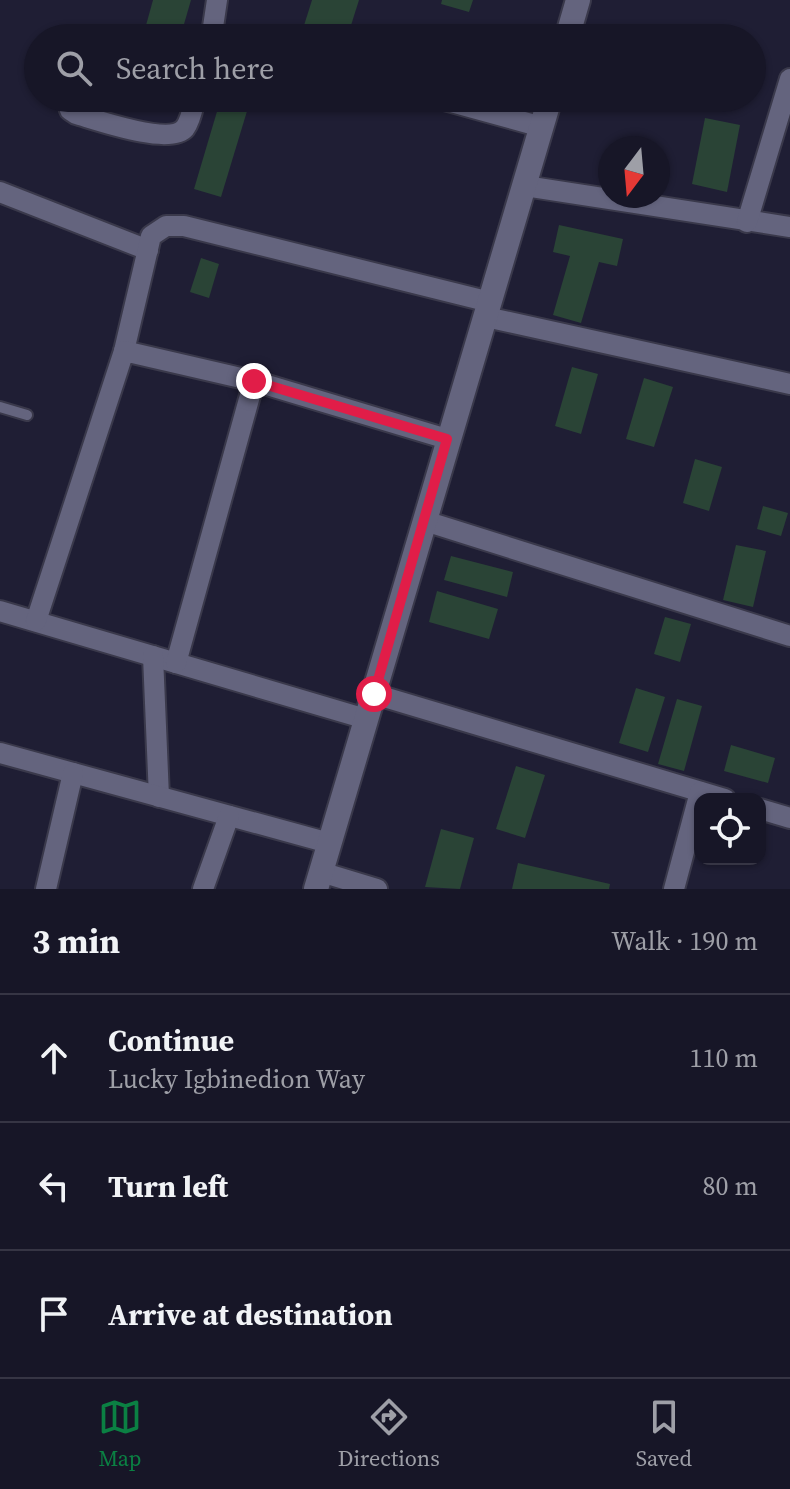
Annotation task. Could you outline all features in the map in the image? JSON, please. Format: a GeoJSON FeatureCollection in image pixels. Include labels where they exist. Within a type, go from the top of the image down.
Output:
{"type":"FeatureCollection","features":[{"type":"Feature","properties":{"kind":"street"},"geometry":{"type":"LineString","coordinates":[[216,24],[217,0]]}},
{"type":"Feature","properties":{"kind":"street"},"geometry":{"type":"LineString","coordinates":[[571,24],[578,0]]}},
{"type":"Feature","properties":{"kind":"street"},"geometry":{"type":"LineString","coordinates":[[747,222],[790,79]]}},
{"type":"Feature","properties":{"kind":"street"},"geometry":{"type":"LineString","coordinates":[[73,112],[151,133],[175,135],[184,128],[190,112]]}},
{"type":"Feature","properties":{"kind":"street"},"geometry":{"type":"LineString","coordinates":[[488,112],[542,127]]}},
{"type":"Feature","properties":{"kind":"street"},"geometry":{"type":"LineString","coordinates":[[377,889],[318,880],[546,112]]}},
{"type":"Feature","properties":{"kind":"street"},"geometry":{"type":"LineString","coordinates":[[525,186],[790,227]]}},
{"type":"Feature","properties":{"kind":"street"},"geometry":{"type":"LineString","coordinates":[[0,192],[148,250]]}},
{"type":"Feature","properties":{"kind":"street"},"geometry":{"type":"LineString","coordinates":[[36,621],[124,351],[151,236],[166,226],[184,226],[488,310],[790,384]]}},
{"type":"Feature","properties":{"kind":"street"},"geometry":{"type":"LineString","coordinates":[[124,351],[254,381],[447,439]]}},
{"type":"Feature","properties":{"kind":"street"},"geometry":{"type":"LineString","coordinates":[[176,663],[254,381]]}},
{"type":"Feature","properties":{"kind":"street"},"geometry":{"type":"LineString","coordinates":[[425,521],[790,636]]}},
{"type":"Feature","properties":{"kind":"street"},"geometry":{"type":"LineString","coordinates":[[0,611],[366,719]]}},
{"type":"Feature","properties":{"kind":"street"},"geometry":{"type":"LineString","coordinates":[[153,656],[159,797]]}},
{"type":"Feature","properties":{"kind":"street"},"geometry":{"type":"LineString","coordinates":[[374,694],[704,793]]}},
{"type":"Feature","properties":{"kind":"street"},"geometry":{"type":"LineString","coordinates":[[0,753],[329,843]]}},
{"type":"Feature","properties":{"kind":"street"},"geometry":{"type":"LineString","coordinates":[[46,889],[73,773]]}},
{"type":"Feature","properties":{"kind":"street"},"geometry":{"type":"LineString","coordinates":[[674,889],[700,792]]}},
{"type":"Feature","properties":{"kind":"street"},"geometry":{"type":"LineString","coordinates":[[766,811],[790,818]]}},
{"type":"Feature","properties":{"kind":"street"},"geometry":{"type":"LineString","coordinates":[[203,889],[229,816]]}},
{"type":"Feature","properties":{"kind":"lane"},"geometry":{"type":"LineString","coordinates":[[0,407],[27,415]]}},
{"type":"Feature","properties":{"kind":"building"},"geometry":{"type":"Polygon","coordinates":[[[153,0],[191,0],[184,24],[146,24],[153,0]]]}},
{"type":"Feature","properties":{"kind":"building"},"geometry":{"type":"Polygon","coordinates":[[[312,0],[359,0],[351,24],[304,24],[312,0]]]}},
{"type":"Feature","properties":{"kind":"building"},"geometry":{"type":"Polygon","coordinates":[[[442,0],[473,0],[469,12],[441,4],[442,0]]]}},
{"type":"Feature","properties":{"kind":"building"},"geometry":{"type":"Polygon","coordinates":[[[217,112],[247,112],[221,197],[194,189],[217,112]]]}},
{"type":"Feature","properties":{"kind":"building"},"geometry":{"type":"Polygon","coordinates":[[[705,118],[740,125],[727,192],[692,184],[705,118]]]}},
{"type":"Feature","properties":{"kind":"building"},"geometry":{"type":"Polygon","coordinates":[[[559,225],[623,239],[617,266],[599,262],[581,323],[553,315],[570,256],[553,252],[559,225]]]}},
{"type":"Feature","properties":{"kind":"building"},"geometry":{"type":"Polygon","coordinates":[[[201,258],[219,264],[209,298],[190,292],[201,258]]]}},
{"type":"Feature","properties":{"kind":"building"},"geometry":{"type":"Polygon","coordinates":[[[572,367],[598,374],[581,434],[555,426],[572,367]]]}},
{"type":"Feature","properties":{"kind":"building"},"geometry":{"type":"Polygon","coordinates":[[[644,378],[673,387],[654,447],[626,439],[644,378]]]}},
{"type":"Feature","properties":{"kind":"building"},"geometry":{"type":"Polygon","coordinates":[[[695,459],[722,467],[709,511],[683,503],[695,459]]]}},
{"type":"Feature","properties":{"kind":"building"},"geometry":{"type":"Polygon","coordinates":[[[763,506],[788,513],[781,536],[757,529],[763,506]]]}},
{"type":"Feature","properties":{"kind":"building"},"geometry":{"type":"Polygon","coordinates":[[[736,545],[766,551],[753,607],[723,600],[736,545]]]}},
{"type":"Feature","properties":{"kind":"building"},"geometry":{"type":"Polygon","coordinates":[[[451,556],[513,572],[507,597],[444,580],[451,556]]]}},
{"type":"Feature","properties":{"kind":"building"},"geometry":{"type":"Polygon","coordinates":[[[437,591],[498,609],[489,639],[429,622],[437,591]]]}},
{"type":"Feature","properties":{"kind":"building"},"geometry":{"type":"Polygon","coordinates":[[[665,617],[691,624],[680,662],[654,654],[665,617]]]}},
{"type":"Feature","properties":{"kind":"building"},"geometry":{"type":"Polygon","coordinates":[[[636,688],[665,697],[648,752],[619,743],[636,688]]]}},
{"type":"Feature","properties":{"kind":"building"},"geometry":{"type":"Polygon","coordinates":[[[677,699],[702,706],[684,771],[658,764],[677,699]]]}},
{"type":"Feature","properties":{"kind":"building"},"geometry":{"type":"Polygon","coordinates":[[[731,745],[775,758],[768,783],[724,771],[731,745]]]}},
{"type":"Feature","properties":{"kind":"building"},"geometry":{"type":"Polygon","coordinates":[[[516,766],[545,775],[525,838],[496,829],[516,766]]]}},
{"type":"Feature","properties":{"kind":"building"},"geometry":{"type":"Polygon","coordinates":[[[441,829],[474,838],[460,889],[425,887],[441,829]]]}},
{"type":"Feature","properties":{"kind":"building"},"geometry":{"type":"Polygon","coordinates":[[[518,863],[610,884],[609,889],[512,889],[518,863]]]}},
{"type":"Feature","properties":{"kind":"route"},"geometry":{"type":"LineString","coordinates":[[254,381],[447,439],[374,694]]}}]}
